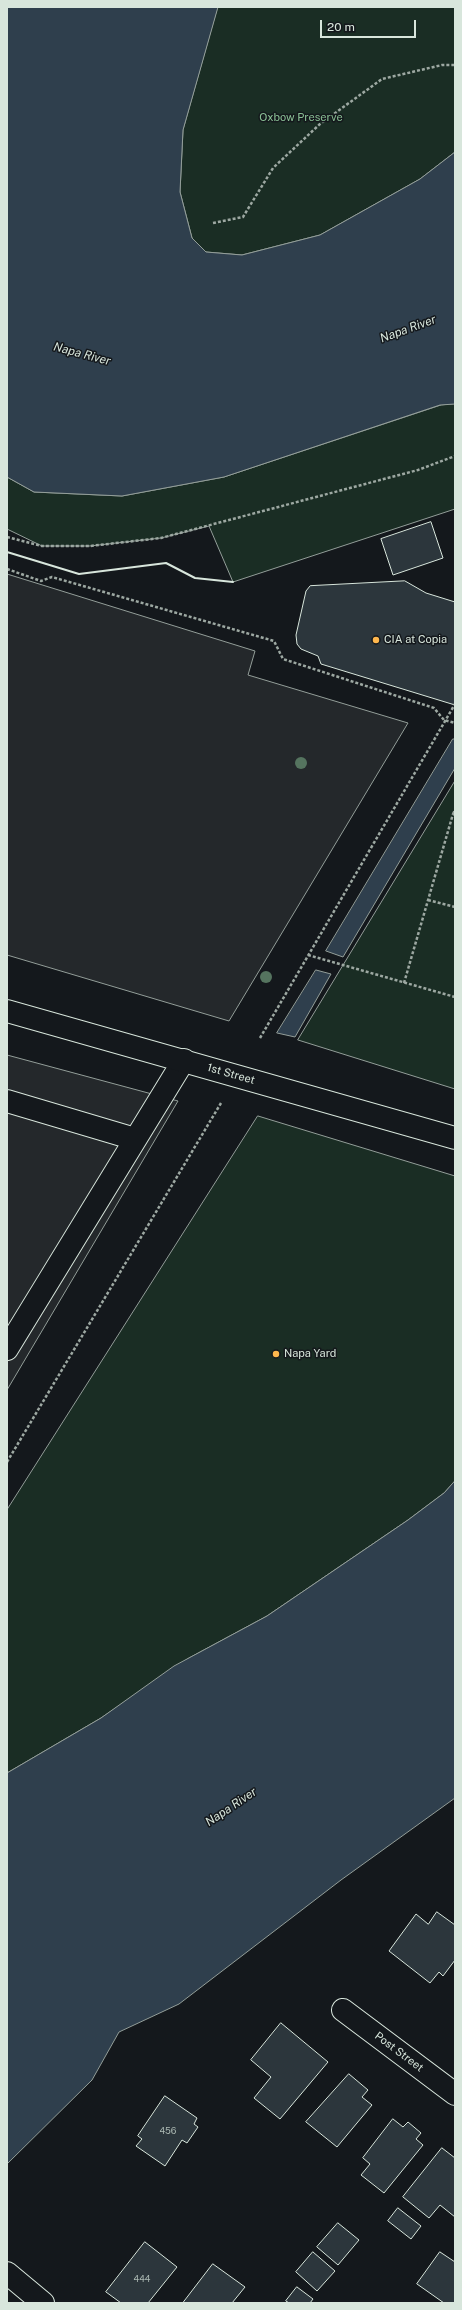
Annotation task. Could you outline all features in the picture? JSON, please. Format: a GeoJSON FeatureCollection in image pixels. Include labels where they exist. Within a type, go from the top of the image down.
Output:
{"type":"FeatureCollection","features":[{"type":"Feature","properties":{"kind":"main road","name":"1st Street"},"geometry":{"type":"LineString","coordinates":[[7,1011],[455,1138]]}},
{"type":"Feature","properties":{"kind":"main road"},"geometry":{"type":"LineString","coordinates":[[7,1349],[184,1060]]}},
{"type":"Feature","properties":{"kind":"main road"},"geometry":{"type":"LineString","coordinates":[[7,1101],[135,1139]]}},
{"type":"Feature","properties":{"kind":"main road","name":"Post Street"},"geometry":{"type":"LineString","coordinates":[[343,2010],[455,2094]]}},
{"type":"Feature","properties":{"kind":"main road"},"geometry":{"type":"LineString","coordinates":[[7,2273],[43,2303]]}},
{"type":"Feature","properties":{"kind":"path"},"geometry":{"type":"LineString","coordinates":[[213,223],[243,217],[273,168],[320,124],[382,78],[442,65],[455,65]]}},
{"type":"Feature","properties":{"kind":"path"},"geometry":{"type":"LineString","coordinates":[[7,536],[42,546],[90,546],[161,538],[418,470],[455,456]]}},
{"type":"Feature","properties":{"kind":"path"},"geometry":{"type":"LineString","coordinates":[[7,569],[41,581],[52,577],[274,641],[283,659],[434,708],[444,720],[455,723]]}},
{"type":"Feature","properties":{"kind":"path"},"geometry":{"type":"LineString","coordinates":[[260,1038],[444,720],[455,704]]}},
{"type":"Feature","properties":{"kind":"path"},"geometry":{"type":"LineString","coordinates":[[404,982],[455,810]]}},
{"type":"Feature","properties":{"kind":"path"},"geometry":{"type":"LineString","coordinates":[[428,900],[455,907]]}},
{"type":"Feature","properties":{"kind":"path"},"geometry":{"type":"LineString","coordinates":[[308,955],[455,997]]}},
{"type":"Feature","properties":{"kind":"path"},"geometry":{"type":"LineString","coordinates":[[7,1462],[221,1104]]}},
{"type":"Feature","properties":{"kind":"green space","name":"Oxbow Preserve"},"geometry":{"type":"Polygon","coordinates":[[[218,7],[455,7],[455,152],[420,179],[320,235],[242,255],[206,252],[192,238],[180,192],[183,130],[218,7]]]}},
{"type":"Feature","properties":{"kind":"green space"},"geometry":{"type":"Polygon","coordinates":[[[455,404],[455,509],[233,582],[209,526],[161,538],[90,546],[42,546],[7,529],[7,477],[34,492],[122,496],[224,477],[441,405],[455,404]]]}},
{"type":"Feature","properties":{"kind":"green space"},"geometry":{"type":"Polygon","coordinates":[[[455,781],[455,1089],[298,1040],[455,781]]]}},
{"type":"Feature","properties":{"kind":"green space"},"geometry":{"type":"Polygon","coordinates":[[[258,1116],[455,1176],[455,1481],[444,1493],[408,1520],[267,1616],[189,1658],[101,1718],[7,1773],[7,1510],[258,1116]]]}},
{"type":"Feature","properties":{"kind":"shaded area"},"geometry":{"type":"Polygon","coordinates":[[[7,574],[255,651],[248,675],[408,723],[229,1021],[7,955],[7,574]]]}},
{"type":"Feature","properties":{"kind":"shaded area"},"geometry":{"type":"Polygon","coordinates":[[[7,1055],[178,1101],[7,1390],[7,1055]]]}},
{"type":"Feature","properties":{"kind":"water","name":"Napa River"},"geometry":{"type":"Polygon","coordinates":[[[7,7],[218,7],[183,130],[180,192],[192,238],[206,252],[242,255],[320,235],[420,179],[455,152],[455,404],[440,405],[224,477],[122,496],[34,492],[7,477],[7,7]]]}},
{"type":"Feature","properties":{"kind":"water"},"geometry":{"type":"Polygon","coordinates":[[[453,739],[455,739],[455,768],[343,957],[326,951],[453,739]]]}},
{"type":"Feature","properties":{"kind":"water"},"geometry":{"type":"Polygon","coordinates":[[[316,970],[331,974],[295,1037],[277,1033],[316,970]]]}},
{"type":"Feature","properties":{"kind":"water","name":"Napa River"},"geometry":{"type":"Polygon","coordinates":[[[455,1481],[455,1798],[341,1880],[179,2004],[119,2032],[92,2080],[7,2164],[7,1773],[101,1718],[174,1666],[267,1616],[408,1520],[444,1493],[455,1481]]]}},
{"type":"Feature","properties":{"kind":"building"},"geometry":{"type":"Polygon","coordinates":[[[431,522],[443,558],[393,575],[381,539],[431,522]]]}},
{"type":"Feature","properties":{"kind":"building","name":"CIA at Copia"},"geometry":{"type":"Polygon","coordinates":[[[405,581],[426,593],[455,602],[455,705],[321,664],[318,656],[301,649],[297,644],[296,635],[306,591],[310,586],[405,581]]]}},
{"type":"Feature","properties":{"kind":"building"},"geometry":{"type":"Polygon","coordinates":[[[437,1912],[455,1925],[455,1960],[443,1976],[439,1972],[430,1983],[389,1951],[416,1914],[428,1924],[437,1912]]]}},
{"type":"Feature","properties":{"kind":"building"},"geometry":{"type":"Polygon","coordinates":[[[281,2023],[328,2062],[280,2119],[254,2098],[271,2077],[251,2060],[281,2023]]]}},
{"type":"Feature","properties":{"kind":"building"},"geometry":{"type":"Polygon","coordinates":[[[349,2074],[368,2090],[362,2097],[372,2105],[337,2147],[306,2122],[349,2074]]]}},
{"type":"Feature","properties":{"kind":"building"},"geometry":{"type":"Polygon","coordinates":[[[165,2096],[197,2118],[194,2124],[198,2127],[187,2143],[182,2140],[165,2166],[136,2146],[142,2139],[138,2136],[165,2096]]]}},
{"type":"Feature","properties":{"kind":"building"},"geometry":{"type":"Polygon","coordinates":[[[393,2119],[403,2127],[408,2122],[421,2133],[416,2139],[423,2145],[384,2193],[361,2175],[370,2164],[363,2158],[393,2119]]]}},
{"type":"Feature","properties":{"kind":"building"},"geometry":{"type":"Polygon","coordinates":[[[442,2148],[455,2158],[455,2217],[440,2205],[429,2218],[403,2197],[442,2148]]]}},
{"type":"Feature","properties":{"kind":"building"},"geometry":{"type":"Polygon","coordinates":[[[398,2208],[421,2226],[411,2239],[388,2221],[398,2208]]]}},
{"type":"Feature","properties":{"kind":"building"},"geometry":{"type":"Polygon","coordinates":[[[338,2223],[359,2240],[338,2265],[317,2247],[338,2223]]]}},
{"type":"Feature","properties":{"kind":"building"},"geometry":{"type":"Polygon","coordinates":[[[145,2242],[177,2267],[148,2303],[121,2303],[106,2292],[145,2242]]]}},
{"type":"Feature","properties":{"kind":"building"},"geometry":{"type":"Polygon","coordinates":[[[313,2252],[335,2271],[317,2291],[296,2272],[313,2252]]]}},
{"type":"Feature","properties":{"kind":"building"},"geometry":{"type":"Polygon","coordinates":[[[440,2252],[455,2262],[455,2303],[444,2303],[417,2284],[440,2252]]]}},
{"type":"Feature","properties":{"kind":"building"},"geometry":{"type":"Polygon","coordinates":[[[213,2264],[245,2287],[232,2303],[183,2303],[213,2264]]]}},
{"type":"Feature","properties":{"kind":"building"},"geometry":{"type":"Polygon","coordinates":[[[297,2287],[313,2299],[310,2303],[289,2303],[286,2301],[297,2287]]]}},
{"type":"Feature","properties":{"kind":"wall"},"geometry":{"type":"LineString","coordinates":[[7,552],[79,574],[166,563],[195,578],[233,582]]}},
{"type":"Feature","properties":{"kind":"place","name":"CIA at Copia"},"geometry":{"type":"Point","coordinates":[376,640]}},
{"type":"Feature","properties":{"kind":"place","name":"Napa Yard"},"geometry":{"type":"Point","coordinates":[276,1354]}}]}
